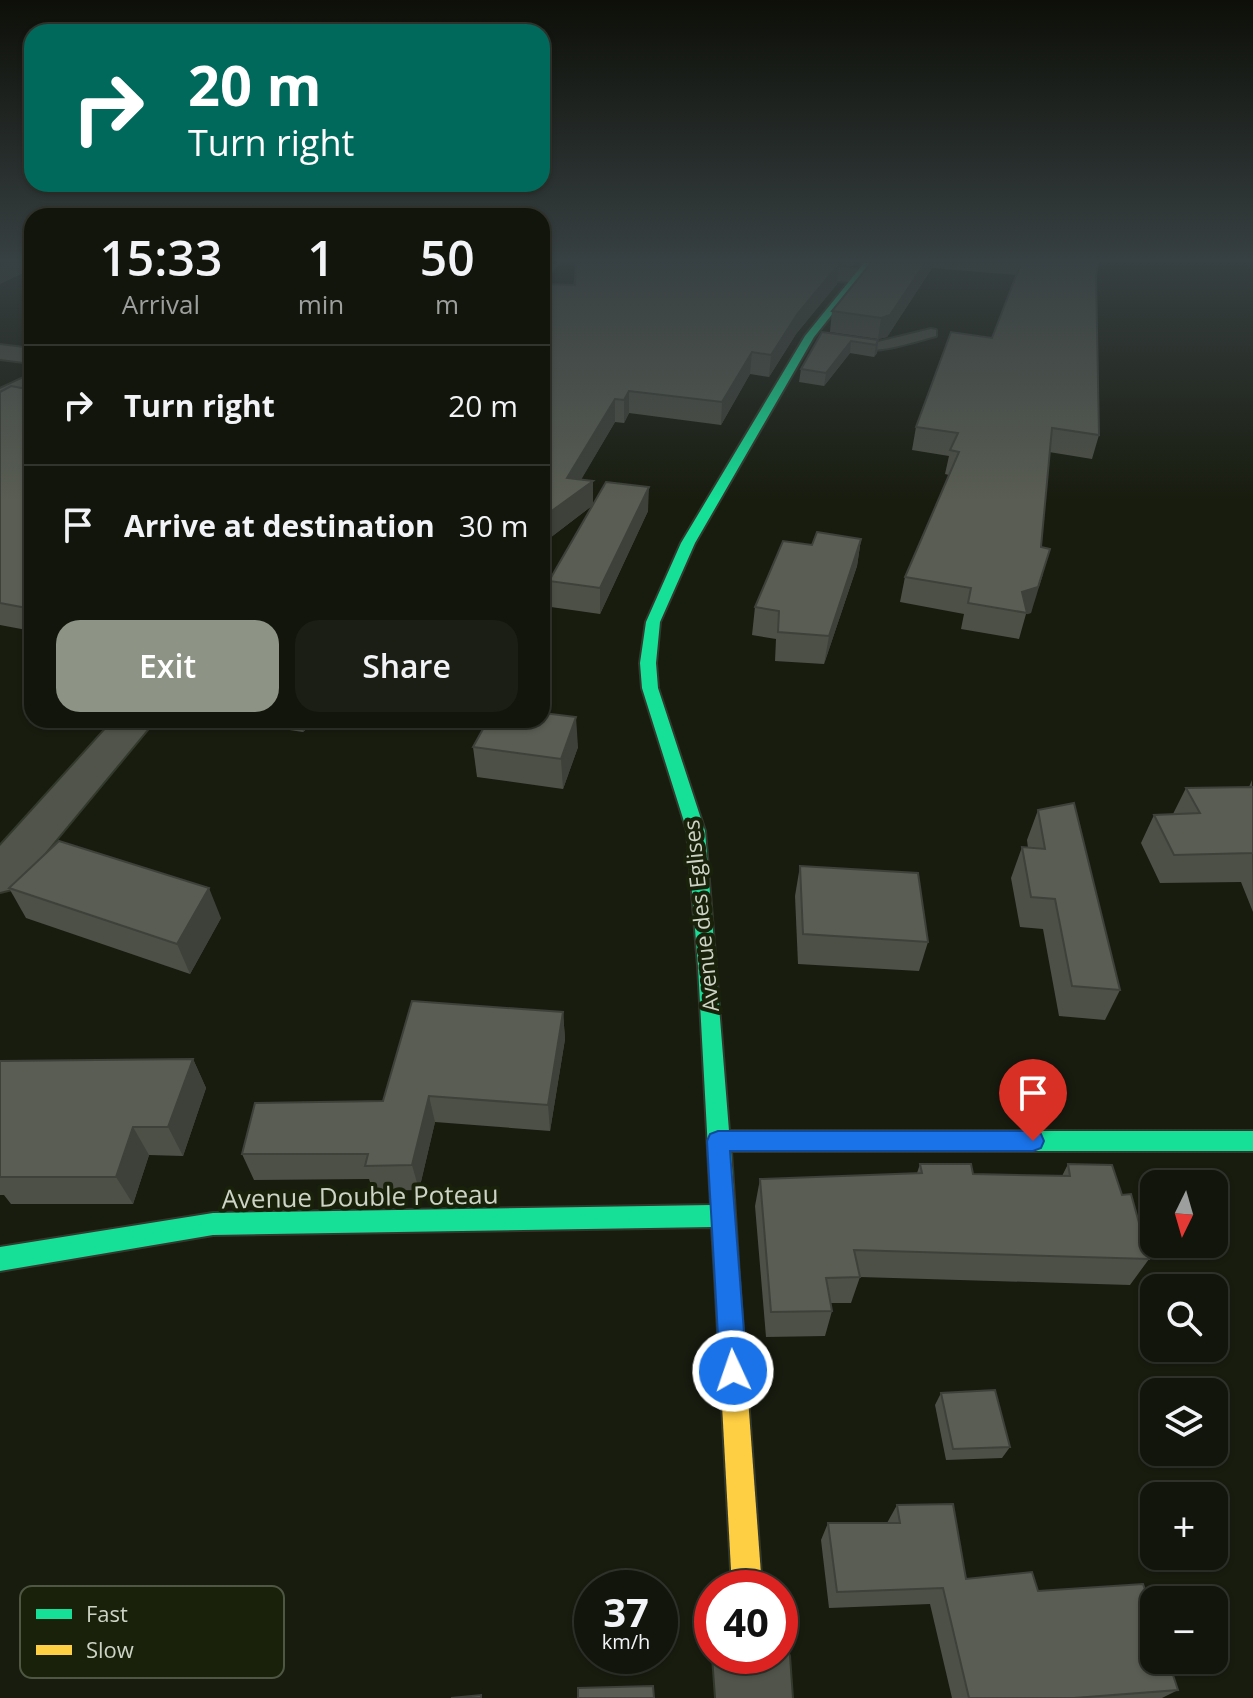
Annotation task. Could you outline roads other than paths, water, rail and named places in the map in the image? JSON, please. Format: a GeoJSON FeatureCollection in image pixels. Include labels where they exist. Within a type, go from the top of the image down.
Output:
{"type":"FeatureCollection","features":[{"type":"Feature","properties":{"kind":"street","name":"Avenue des Eglises"},"geometry":{"type":"LineString","coordinates":[[746,1570],[708,966],[696,831],[650,688],[650,641],[653,622],[688,543],[821,342]]}},
{"type":"Feature","properties":{"kind":"street"},"geometry":{"type":"LineString","coordinates":[[0,352],[24,355]]}},
{"type":"Feature","properties":{"kind":"street"},"geometry":{"type":"LineString","coordinates":[[0,400],[24,386]]}},
{"type":"Feature","properties":{"kind":"street"},"geometry":{"type":"LineString","coordinates":[[0,876],[129,728]]}},
{"type":"Feature","properties":{"kind":"street"},"geometry":{"type":"LineString","coordinates":[[718,1141],[1253,1141]]}},
{"type":"Feature","properties":{"kind":"street","name":"Avenue Double Poteau"},"geometry":{"type":"LineString","coordinates":[[0,1259],[213,1224],[724,1216]]}},
{"type":"Feature","properties":{"kind":"street"},"geometry":{"type":"LineString","coordinates":[[752,1674],[754,1698]]}},
{"type":"Feature","properties":{"kind":"lane"},"geometry":{"type":"LineString","coordinates":[[853,342],[878,346],[893,342]]}}]}
